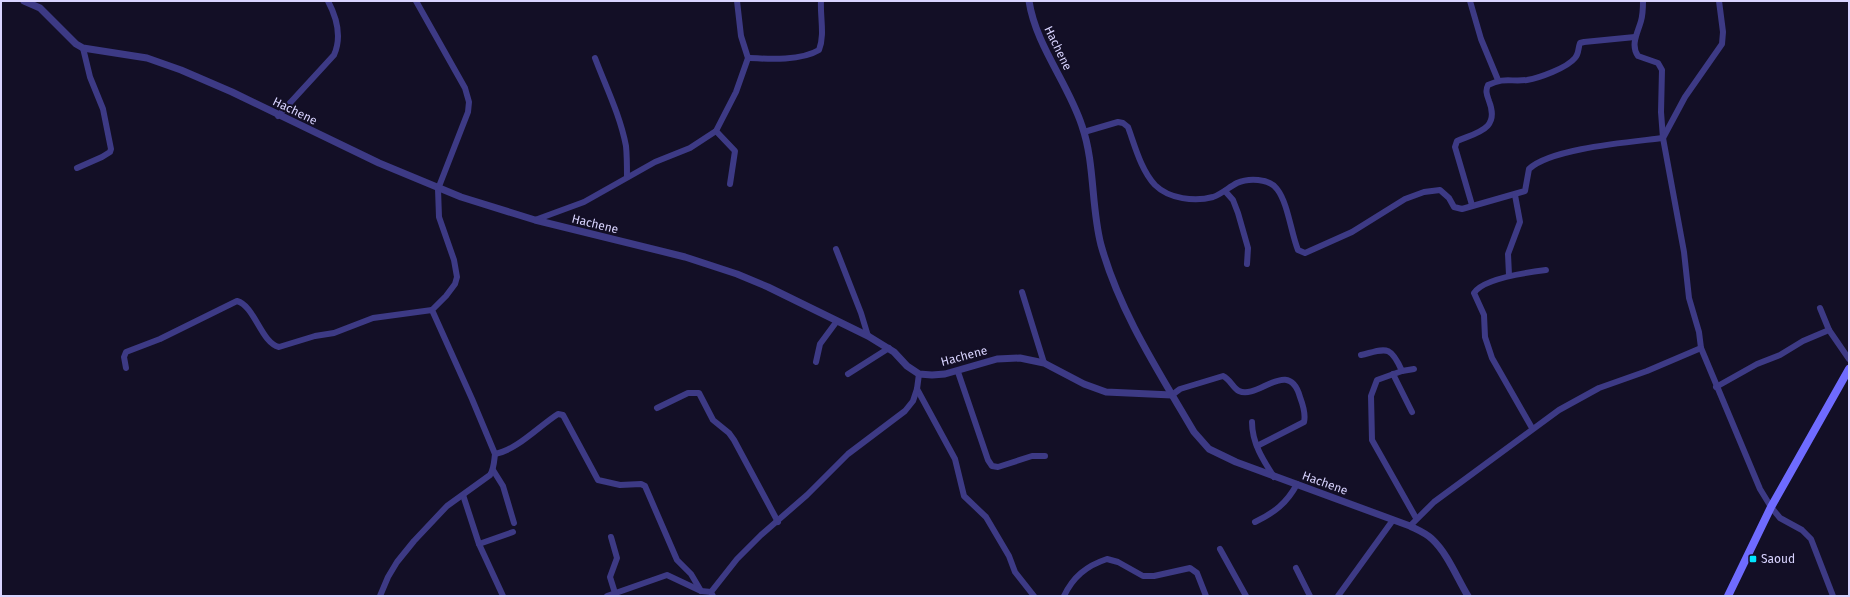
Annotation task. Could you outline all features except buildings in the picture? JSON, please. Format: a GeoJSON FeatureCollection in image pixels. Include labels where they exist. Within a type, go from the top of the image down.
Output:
{"type":"FeatureCollection","features":[{"type":"Feature","properties":{"kind":"main road"},"geometry":{"type":"LineString","coordinates":[[1728,596],[1771,507],[1849,369]]}},
{"type":"Feature","properties":{"kind":"street","name":"Hachene"},"geometry":{"type":"LineString","coordinates":[[24,1],[40,8],[76,44],[83,48],[154,60],[181,70],[232,92],[278,116],[438,189],[535,220],[708,264],[768,287],[868,336],[889,348],[919,374],[932,376],[958,372],[1004,358],[1028,358],[1044,363],[1084,384],[1106,392],[1172,395]]}},
{"type":"Feature","properties":{"kind":"street"},"geometry":{"type":"LineString","coordinates":[[278,116],[334,55],[337,49],[338,31],[336,18],[328,1]]}},
{"type":"Feature","properties":{"kind":"street"},"geometry":{"type":"LineString","coordinates":[[126,368],[124,357],[126,352],[160,339],[237,301],[244,305],[272,343],[279,347],[315,336],[334,333],[373,318],[432,310],[446,296],[455,284],[457,277],[454,260],[439,218],[438,189],[468,112],[469,102],[465,88],[416,1]]}},
{"type":"Feature","properties":{"kind":"street"},"geometry":{"type":"LineString","coordinates":[[535,220],[584,202],[655,162],[690,148],[716,131],[736,92],[748,58],[741,36],[737,1]]}},
{"type":"Feature","properties":{"kind":"street"},"geometry":{"type":"LineString","coordinates":[[748,58],[787,58],[814,54],[819,50],[822,38],[820,14],[821,1]]}},
{"type":"Feature","properties":{"kind":"street","name":"Hachene"},"geometry":{"type":"LineString","coordinates":[[1029,1],[1036,30],[1070,96],[1084,132],[1094,211],[1108,268],[1126,312],[1194,432],[1209,448],[1236,462],[1410,526],[1432,539],[1440,548],[1468,596]]}},
{"type":"Feature","properties":{"kind":"street"},"geometry":{"type":"LineString","coordinates":[[1470,1],[1481,39],[1498,80]]}},
{"type":"Feature","properties":{"kind":"street"},"geometry":{"type":"LineString","coordinates":[[1643,1],[1642,20],[1636,36],[1636,54],[1658,63],[1662,70],[1663,138],[1682,239],[1689,298],[1699,332],[1701,348],[1716,387],[1760,488],[1771,507],[1783,520],[1808,535],[1833,596]]}},
{"type":"Feature","properties":{"kind":"street"},"geometry":{"type":"LineString","coordinates":[[1663,138],[1685,97],[1722,44],[1723,32],[1719,1]]}},
{"type":"Feature","properties":{"kind":"street"},"geometry":{"type":"LineString","coordinates":[[1472,205],[1455,147],[1457,141],[1485,129],[1489,125],[1492,110],[1486,88],[1488,85],[1498,80],[1526,80],[1557,70],[1574,60],[1580,43],[1636,36]]}},
{"type":"Feature","properties":{"kind":"street"},"geometry":{"type":"LineString","coordinates":[[77,168],[107,155],[111,149],[103,109],[92,82],[83,48]]}},
{"type":"Feature","properties":{"kind":"street"},"geometry":{"type":"LineString","coordinates":[[595,58],[614,105],[622,130],[627,154],[627,177]]}},
{"type":"Feature","properties":{"kind":"street"},"geometry":{"type":"LineString","coordinates":[[1084,132],[1118,122],[1123,123],[1128,127],[1146,172],[1156,185],[1165,192],[1190,200],[1214,197],[1237,183],[1249,180],[1265,182],[1273,185],[1280,195],[1296,246],[1302,253],[1352,232],[1405,199],[1424,192],[1434,190],[1444,192],[1456,209],[1462,209],[1525,191],[1529,169],[1547,158],[1567,152],[1663,138]]}},
{"type":"Feature","properties":{"kind":"street"},"geometry":{"type":"LineString","coordinates":[[716,131],[735,151],[730,184]]}},
{"type":"Feature","properties":{"kind":"street"},"geometry":{"type":"LineString","coordinates":[[1225,191],[1233,200],[1238,213],[1248,248],[1247,264]]}},
{"type":"Feature","properties":{"kind":"street"},"geometry":{"type":"LineString","coordinates":[[1509,276],[1508,254],[1520,222],[1515,195]]}},
{"type":"Feature","properties":{"kind":"street"},"geometry":{"type":"LineString","coordinates":[[836,249],[861,313],[868,336]]}},
{"type":"Feature","properties":{"kind":"street"},"geometry":{"type":"LineString","coordinates":[[1532,428],[1492,358],[1485,337],[1484,315],[1474,293],[1486,285],[1509,276],[1546,270]]}},
{"type":"Feature","properties":{"kind":"street"},"geometry":{"type":"LineString","coordinates":[[1022,292],[1044,363]]}},
{"type":"Feature","properties":{"kind":"street"},"geometry":{"type":"LineString","coordinates":[[1820,308],[1829,330],[1849,359]]}},
{"type":"Feature","properties":{"kind":"street"},"geometry":{"type":"LineString","coordinates":[[380,596],[388,577],[397,562],[447,506],[490,475],[493,470],[495,454],[432,310]]}},
{"type":"Feature","properties":{"kind":"street"},"geometry":{"type":"LineString","coordinates":[[816,362],[820,344],[836,321]]}},
{"type":"Feature","properties":{"kind":"street"},"geometry":{"type":"LineString","coordinates":[[1716,387],[1758,364],[1780,355],[1803,341],[1829,330]]}},
{"type":"Feature","properties":{"kind":"street"},"geometry":{"type":"LineString","coordinates":[[848,374],[889,348]]}},
{"type":"Feature","properties":{"kind":"street"},"geometry":{"type":"LineString","coordinates":[[1410,526],[1416,518],[1434,502],[1532,428],[1581,396],[1614,382],[1647,371],[1701,348]]}},
{"type":"Feature","properties":{"kind":"street"},"geometry":{"type":"LineString","coordinates":[[1361,355],[1384,350],[1390,351],[1396,358],[1402,371]]}},
{"type":"Feature","properties":{"kind":"street"},"geometry":{"type":"LineString","coordinates":[[1414,369],[1402,371],[1377,380],[1374,386],[1370,408],[1372,440],[1416,518]]}},
{"type":"Feature","properties":{"kind":"street"},"geometry":{"type":"LineString","coordinates":[[958,372],[988,460],[992,466],[998,467],[1032,456],[1045,456]]}},
{"type":"Feature","properties":{"kind":"street"},"geometry":{"type":"LineString","coordinates":[[606,596],[667,575],[701,591],[712,594],[749,546],[808,495],[848,454],[905,411],[913,401],[917,389],[919,374]]}},
{"type":"Feature","properties":{"kind":"street"},"geometry":{"type":"LineString","coordinates":[[1393,374],[1412,412]]}},
{"type":"Feature","properties":{"kind":"street"},"geometry":{"type":"LineString","coordinates":[[1172,395],[1180,389],[1223,376],[1239,391],[1250,390],[1272,381],[1291,382],[1296,386],[1300,396],[1305,414],[1304,422],[1257,446]]}},
{"type":"Feature","properties":{"kind":"street"},"geometry":{"type":"LineString","coordinates":[[917,389],[955,459],[964,496],[986,517],[1009,556],[1014,572],[1034,596]]}},
{"type":"Feature","properties":{"kind":"street"},"geometry":{"type":"LineString","coordinates":[[657,408],[688,393],[699,394],[713,420],[729,433],[734,440],[778,522]]}},
{"type":"Feature","properties":{"kind":"street"},"geometry":{"type":"LineString","coordinates":[[495,454],[503,453],[558,414],[563,415],[598,480],[620,485],[641,484],[645,486],[680,564],[691,574],[701,591]]}},
{"type":"Feature","properties":{"kind":"street"},"geometry":{"type":"LineString","coordinates":[[1252,422],[1257,446],[1274,477]]}},
{"type":"Feature","properties":{"kind":"street"},"geometry":{"type":"LineString","coordinates":[[493,470],[503,486],[514,523]]}},
{"type":"Feature","properties":{"kind":"street"},"geometry":{"type":"LineString","coordinates":[[1255,522],[1278,510],[1291,495],[1297,484]]}},
{"type":"Feature","properties":{"kind":"street"},"geometry":{"type":"LineString","coordinates":[[463,495],[479,544],[504,596]]}},
{"type":"Feature","properties":{"kind":"street"},"geometry":{"type":"LineString","coordinates":[[1338,596],[1393,520]]}},
{"type":"Feature","properties":{"kind":"street"},"geometry":{"type":"LineString","coordinates":[[479,544],[513,532]]}},
{"type":"Feature","properties":{"kind":"street"},"geometry":{"type":"LineString","coordinates":[[611,537],[617,558],[610,577],[615,593]]}},
{"type":"Feature","properties":{"kind":"street"},"geometry":{"type":"LineString","coordinates":[[1220,549],[1246,596]]}},
{"type":"Feature","properties":{"kind":"street"},"geometry":{"type":"LineString","coordinates":[[1064,596],[1069,584],[1078,575],[1100,561],[1107,559],[1118,562],[1143,576],[1154,576],[1190,568],[1197,573],[1206,596]]}},
{"type":"Feature","properties":{"kind":"street"},"geometry":{"type":"LineString","coordinates":[[1296,568],[1310,596]]}},
{"type":"Feature","properties":{"kind":"place","name":"Saoud"},"geometry":{"type":"Point","coordinates":[1753,559]}}]}
